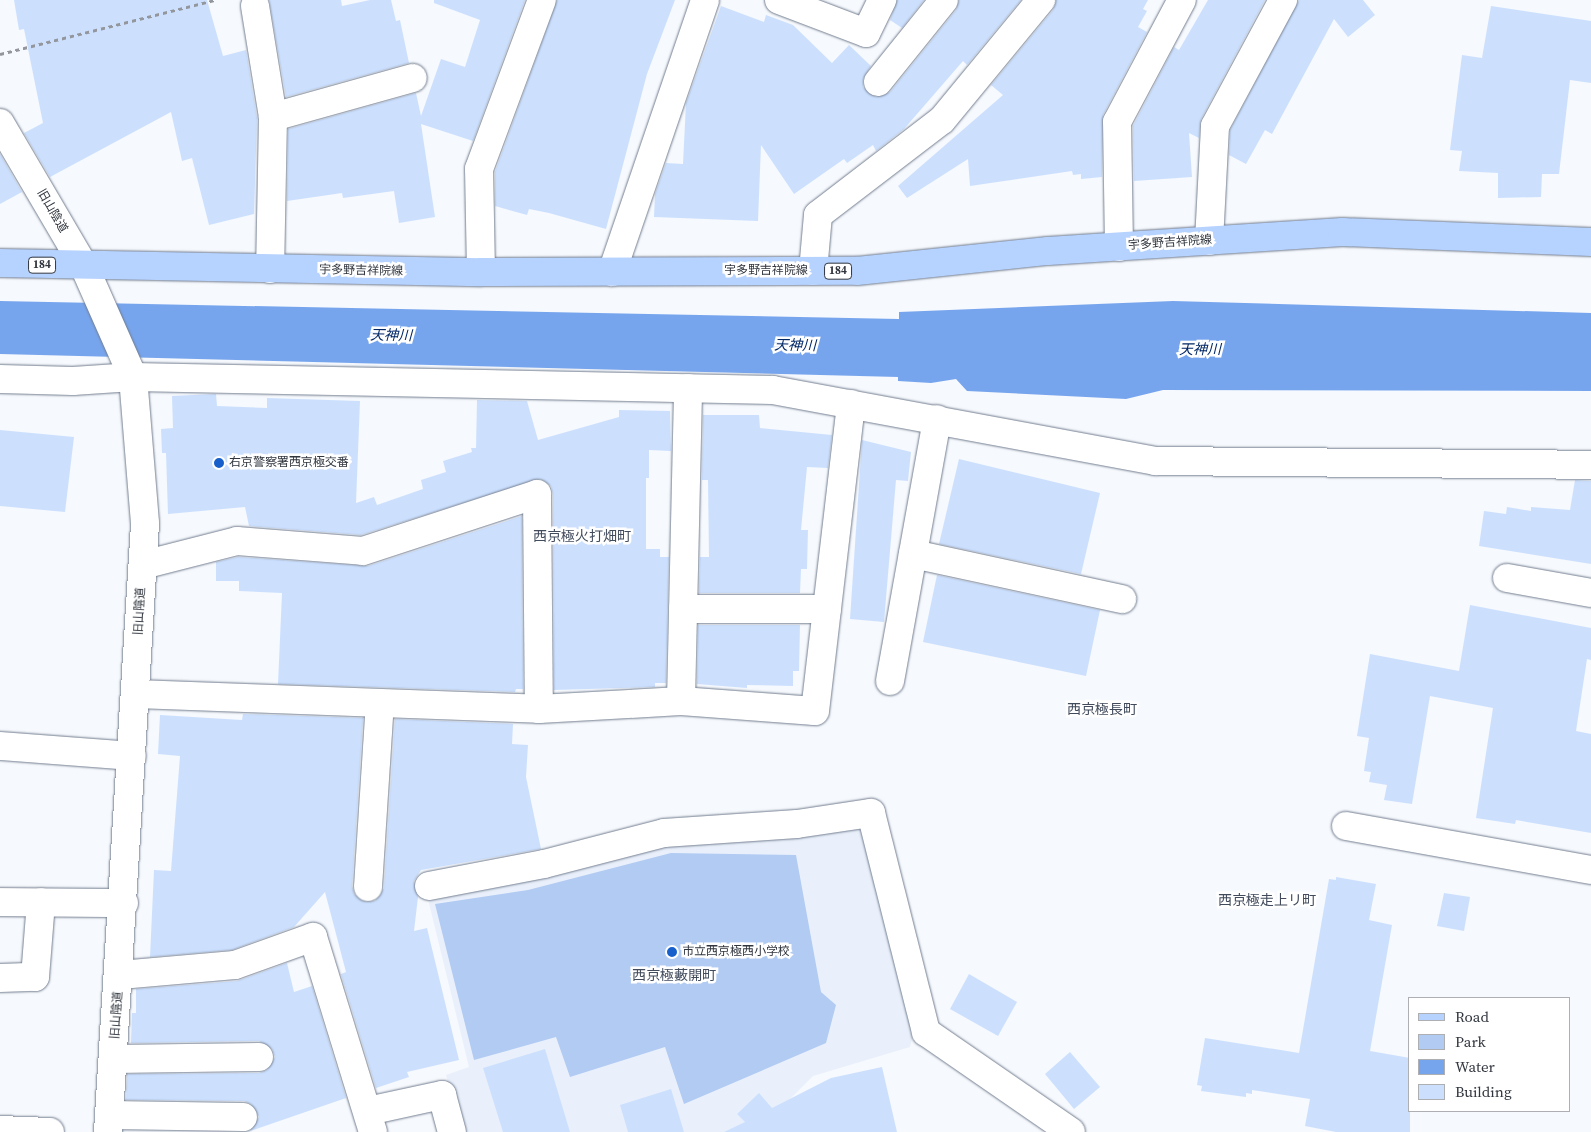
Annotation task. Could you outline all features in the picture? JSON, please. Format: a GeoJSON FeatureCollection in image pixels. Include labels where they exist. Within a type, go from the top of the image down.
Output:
{"type":"FeatureCollection","features":[{"type":"Feature","properties":{"kind":"main road","name":"宇多野吉祥院線"},"geometry":{"type":"LineString","coordinates":[[0,264],[89,277],[270,269],[481,272],[857,271],[1119,247],[1342,232],[1591,242]]}},
{"type":"Feature","properties":{"kind":"street"},"geometry":{"type":"LineString","coordinates":[[481,272],[479,169],[542,0]]}},
{"type":"Feature","properties":{"kind":"street"},"geometry":{"type":"LineString","coordinates":[[612,272],[705,0]]}},
{"type":"Feature","properties":{"kind":"street"},"geometry":{"type":"LineString","coordinates":[[778,0],[903,50]]}},
{"type":"Feature","properties":{"kind":"street"},"geometry":{"type":"LineString","coordinates":[[866,34],[882,0]]}},
{"type":"Feature","properties":{"kind":"street"},"geometry":{"type":"LineString","coordinates":[[878,82],[944,0]]}},
{"type":"Feature","properties":{"kind":"street"},"geometry":{"type":"LineString","coordinates":[[812,271],[818,215],[942,120],[1041,0]]}},
{"type":"Feature","properties":{"kind":"street"},"geometry":{"type":"LineString","coordinates":[[1119,247],[1117,122],[1182,0]]}},
{"type":"Feature","properties":{"kind":"street"},"geometry":{"type":"LineString","coordinates":[[1210,241],[1214,126],[1283,0]]}},
{"type":"Feature","properties":{"kind":"street"},"geometry":{"type":"LineString","coordinates":[[255,6],[273,116],[270,269]]}},
{"type":"Feature","properties":{"kind":"street"},"geometry":{"type":"LineString","coordinates":[[273,116],[413,78]]}},
{"type":"Feature","properties":{"kind":"street","name":"旧山陰道"},"geometry":{"type":"LineString","coordinates":[[0,123],[89,277],[132,374],[145,524],[120,975],[109,1123]]}},
{"type":"Feature","properties":{"kind":"street"},"geometry":{"type":"LineString","coordinates":[[0,378],[73,381],[132,374],[773,390],[1155,461],[1591,465]]}},
{"type":"Feature","properties":{"kind":"street"},"geometry":{"type":"LineString","coordinates":[[681,701],[688,388]]}},
{"type":"Feature","properties":{"kind":"street"},"geometry":{"type":"LineString","coordinates":[[136,694],[539,709],[681,701],[816,711],[852,404]]}},
{"type":"Feature","properties":{"kind":"street"},"geometry":{"type":"LineString","coordinates":[[890,681],[937,419]]}},
{"type":"Feature","properties":{"kind":"street"},"geometry":{"type":"LineString","coordinates":[[143,565],[237,541],[363,551],[537,494],[539,709]]}},
{"type":"Feature","properties":{"kind":"street"},"geometry":{"type":"LineString","coordinates":[[913,554],[1122,599]]}},
{"type":"Feature","properties":{"kind":"street"},"geometry":{"type":"LineString","coordinates":[[1507,578],[1591,593]]}},
{"type":"Feature","properties":{"kind":"street"},"geometry":{"type":"LineString","coordinates":[[683,609],[827,609]]}},
{"type":"Feature","properties":{"kind":"street"},"geometry":{"type":"LineString","coordinates":[[368,888],[380,703]]}},
{"type":"Feature","properties":{"kind":"street"},"geometry":{"type":"LineString","coordinates":[[0,746],[132,756]]}},
{"type":"Feature","properties":{"kind":"street"},"geometry":{"type":"LineString","coordinates":[[429,886],[544,864],[664,833],[798,824],[871,813],[926,1032],[1071,1132]]}},
{"type":"Feature","properties":{"kind":"street"},"geometry":{"type":"LineString","coordinates":[[1346,826],[1591,870]]}},
{"type":"Feature","properties":{"kind":"street"},"geometry":{"type":"LineString","coordinates":[[0,902],[124,903]]}},
{"type":"Feature","properties":{"kind":"street"},"geometry":{"type":"LineString","coordinates":[[0,978],[35,977],[41,902]]}},
{"type":"Feature","properties":{"kind":"street"},"geometry":{"type":"LineString","coordinates":[[120,975],[235,964],[313,937],[371,1121],[442,1096],[452,1132]]}},
{"type":"Feature","properties":{"kind":"street"},"geometry":{"type":"LineString","coordinates":[[114,1059],[259,1056]]}},
{"type":"Feature","properties":{"kind":"street"},"geometry":{"type":"LineString","coordinates":[[109,1123],[243,1117]]}},
{"type":"Feature","properties":{"kind":"street"},"geometry":{"type":"LineString","coordinates":[[0,1130],[50,1132]]}},
{"type":"Feature","properties":{"kind":"path"},"geometry":{"type":"LineString","coordinates":[[0,54],[216,0]]}},
{"type":"Feature","properties":{"kind":"shaded area","name":"市立西京極西小学校"},"geometry":{"type":"Polygon","coordinates":[[[866,828],[919,1009],[910,1047],[813,1076],[757,1132],[464,1132],[446,1075],[469,1067],[427,895],[662,844],[866,828]]]}},
{"type":"Feature","properties":{"kind":"green space"},"geometry":{"type":"Polygon","coordinates":[[[671,853],[796,855],[821,992],[836,1005],[826,1043],[684,1104],[665,1047],[570,1077],[556,1037],[474,1060],[435,904],[528,890],[671,853]]]}},
{"type":"Feature","properties":{"kind":"water","name":"天神川"},"geometry":{"type":"Polygon","coordinates":[[[0,301],[899,319],[899,312],[1173,301],[1591,313],[1591,391],[1163,390],[1126,399],[967,391],[956,379],[931,383],[898,381],[898,377],[0,354],[0,301]]]}},
{"type":"Feature","properties":{"kind":"building"},"geometry":{"type":"Polygon","coordinates":[[[14,0],[207,0],[223,56],[246,50],[257,118],[254,214],[209,225],[192,158],[182,161],[171,112],[50,177],[24,133],[43,123],[24,29],[19,30],[14,0]]]}},
{"type":"Feature","properties":{"kind":"building"},"geometry":{"type":"Polygon","coordinates":[[[269,0],[341,0],[342,6],[370,0],[391,0],[396,21],[400,20],[409,63],[286,97],[269,0]]]}},
{"type":"Feature","properties":{"kind":"building"},"geometry":{"type":"Polygon","coordinates":[[[434,0],[525,0],[473,141],[421,124],[435,217],[399,223],[394,191],[343,198],[342,193],[287,201],[288,129],[416,93],[421,116],[441,59],[465,67],[480,20],[434,3],[434,0]]]}},
{"type":"Feature","properties":{"kind":"building"},"geometry":{"type":"Polygon","coordinates":[[[557,0],[675,0],[647,74],[606,229],[549,213],[529,209],[527,215],[495,206],[495,172],[557,0]]]}},
{"type":"Feature","properties":{"kind":"building"},"geometry":{"type":"Polygon","coordinates":[[[897,0],[924,0],[902,28],[890,20],[897,0]]]}},
{"type":"Feature","properties":{"kind":"building"},"geometry":{"type":"Polygon","coordinates":[[[959,0],[1021,0],[967,65],[963,61],[904,129],[876,151],[873,145],[847,163],[844,159],[794,194],[761,145],[758,221],[654,217],[655,194],[666,163],[683,164],[686,103],[721,6],[764,22],[766,15],[793,25],[832,63],[849,45],[871,66],[863,79],[863,87],[876,97],[890,92],[956,10],[959,0]]]}},
{"type":"Feature","properties":{"kind":"building"},"geometry":{"type":"Polygon","coordinates":[[[1056,0],[1148,0],[1143,9],[1147,11],[1138,27],[1147,32],[1103,115],[1102,177],[1081,179],[1081,174],[1073,175],[1072,171],[970,186],[968,159],[907,198],[898,186],[1003,95],[991,85],[1053,10],[1056,0]]]}},
{"type":"Feature","properties":{"kind":"building"},"geometry":{"type":"Polygon","coordinates":[[[1208,0],[1265,0],[1201,119],[1199,138],[1189,133],[1192,177],[1134,181],[1133,126],[1174,47],[1179,50],[1208,0]]]}},
{"type":"Feature","properties":{"kind":"building"},"geometry":{"type":"Polygon","coordinates":[[[1299,0],[1363,0],[1375,15],[1348,37],[1334,19],[1272,134],[1265,130],[1246,164],[1229,155],[1230,130],[1299,0]]]}},
{"type":"Feature","properties":{"kind":"building"},"geometry":{"type":"Polygon","coordinates":[[[1491,6],[1591,21],[1591,83],[1570,80],[1559,174],[1542,174],[1541,197],[1498,198],[1498,173],[1459,171],[1462,151],[1450,150],[1462,55],[1482,58],[1491,6]]]}},
{"type":"Feature","properties":{"kind":"building"},"geometry":{"type":"Polygon","coordinates":[[[0,154],[22,192],[0,204],[0,154]]]}},
{"type":"Feature","properties":{"kind":"building"},"geometry":{"type":"Polygon","coordinates":[[[216,394],[217,406],[267,408],[267,398],[360,401],[356,503],[374,497],[377,505],[423,489],[421,480],[446,472],[443,461],[472,452],[471,448],[476,448],[477,400],[527,401],[538,440],[619,417],[619,410],[670,411],[671,451],[649,450],[649,478],[646,478],[646,549],[660,549],[660,557],[669,557],[666,683],[655,683],[655,687],[554,690],[553,494],[551,486],[540,479],[361,535],[249,526],[245,507],[168,514],[166,453],[162,453],[161,429],[173,428],[172,396],[216,394]]]}},
{"type":"Feature","properties":{"kind":"building"},"geometry":{"type":"Polygon","coordinates":[[[703,415],[759,415],[760,428],[832,435],[828,468],[807,467],[801,530],[808,530],[807,569],[801,569],[800,593],[699,593],[700,557],[709,557],[708,480],[702,480],[703,415]]]}},
{"type":"Feature","properties":{"kind":"building"},"geometry":{"type":"Polygon","coordinates":[[[0,430],[74,437],[65,512],[0,506],[0,430]]]}},
{"type":"Feature","properties":{"kind":"building"},"geometry":{"type":"Polygon","coordinates":[[[862,440],[911,452],[908,481],[896,480],[884,622],[850,619],[862,440]]]}},
{"type":"Feature","properties":{"kind":"building"},"geometry":{"type":"Polygon","coordinates":[[[959,459],[1100,493],[1081,574],[939,544],[959,459]]]}},
{"type":"Feature","properties":{"kind":"building"},"geometry":{"type":"Polygon","coordinates":[[[1575,480],[1591,481],[1591,564],[1479,546],[1484,511],[1506,514],[1507,507],[1531,511],[1531,507],[1570,510],[1575,480]]]}},
{"type":"Feature","properties":{"kind":"building"},"geometry":{"type":"Polygon","coordinates":[[[522,516],[523,689],[516,689],[515,692],[278,684],[282,593],[239,591],[239,581],[216,581],[216,562],[238,557],[368,566],[522,516]]]}},
{"type":"Feature","properties":{"kind":"building"},"geometry":{"type":"Polygon","coordinates":[[[937,575],[1100,610],[1086,676],[923,642],[937,575]]]}},
{"type":"Feature","properties":{"kind":"building"},"geometry":{"type":"Polygon","coordinates":[[[1470,605],[1591,628],[1591,660],[1587,659],[1576,731],[1591,734],[1591,833],[1516,820],[1515,824],[1476,818],[1493,708],[1430,696],[1412,804],[1384,800],[1387,785],[1369,782],[1371,772],[1364,771],[1369,738],[1357,736],[1370,654],[1459,671],[1470,605]]]}},
{"type":"Feature","properties":{"kind":"building"},"geometry":{"type":"Polygon","coordinates":[[[698,625],[800,625],[799,671],[793,671],[793,686],[747,685],[747,688],[697,684],[698,625]]]}},
{"type":"Feature","properties":{"kind":"building"},"geometry":{"type":"Polygon","coordinates":[[[243,714],[363,718],[352,886],[354,894],[366,902],[375,901],[384,888],[395,719],[513,724],[512,744],[528,745],[526,777],[541,849],[421,870],[414,881],[418,897],[414,931],[427,928],[459,1060],[407,1072],[409,1077],[376,1088],[341,974],[346,972],[325,892],[294,927],[232,950],[150,957],[154,870],[171,871],[180,756],[158,754],[160,715],[242,720],[243,714]]]}},
{"type":"Feature","properties":{"kind":"building"},"geometry":{"type":"Polygon","coordinates":[[[1336,877],[1376,884],[1369,920],[1392,925],[1370,1051],[1408,1058],[1410,1132],[1336,1132],[1305,1126],[1310,1099],[1252,1090],[1252,1094],[1246,1093],[1246,1097],[1201,1091],[1202,1086],[1197,1085],[1205,1038],[1299,1053],[1329,879],[1336,880],[1336,877]]]}},
{"type":"Feature","properties":{"kind":"building"},"geometry":{"type":"Polygon","coordinates":[[[1444,893],[1470,897],[1464,931],[1437,926],[1444,893]]]}},
{"type":"Feature","properties":{"kind":"building"},"geometry":{"type":"Polygon","coordinates":[[[287,963],[294,992],[312,986],[346,1098],[250,1131],[259,1117],[251,1104],[244,1101],[126,1100],[127,1074],[259,1073],[267,1070],[275,1057],[272,1049],[259,1041],[131,1043],[132,1013],[136,1013],[136,989],[237,981],[287,963]]]}},
{"type":"Feature","properties":{"kind":"building"},"geometry":{"type":"Polygon","coordinates":[[[969,974],[1017,1002],[998,1036],[950,1009],[969,974]]]}},
{"type":"Feature","properties":{"kind":"building"},"geometry":{"type":"Polygon","coordinates":[[[545,1049],[570,1132],[503,1132],[483,1068],[545,1049]]]}},
{"type":"Feature","properties":{"kind":"building"},"geometry":{"type":"Polygon","coordinates":[[[1070,1052],[1100,1087],[1074,1109],[1045,1074],[1070,1052]]]}},
{"type":"Feature","properties":{"kind":"building"},"geometry":{"type":"Polygon","coordinates":[[[882,1067],[897,1132],[724,1132],[745,1122],[737,1114],[759,1093],[772,1108],[831,1078],[882,1067]]]}},
{"type":"Feature","properties":{"kind":"building"},"geometry":{"type":"Polygon","coordinates":[[[671,1089],[684,1132],[628,1132],[620,1105],[671,1089]]]}},
{"type":"Feature","properties":{"kind":"place","name":"右京警察署西京極交番"},"geometry":{"type":"Point","coordinates":[219,463]}},
{"type":"Feature","properties":{"kind":"place","name":"市立西京極西小学校"},"geometry":{"type":"Point","coordinates":[672,952]}},
{"type":"Feature","properties":{"kind":"district","name":"西京極火打畑町"},"geometry":{"type":"Point","coordinates":[582,536]}},
{"type":"Feature","properties":{"kind":"district","name":"西京極長町"},"geometry":{"type":"Point","coordinates":[1102,709]}},
{"type":"Feature","properties":{"kind":"district","name":"西京極走上リ町"},"geometry":{"type":"Point","coordinates":[1267,900]}},
{"type":"Feature","properties":{"kind":"district","name":"西京極藪開町"},"geometry":{"type":"Point","coordinates":[674,975]}}]}
